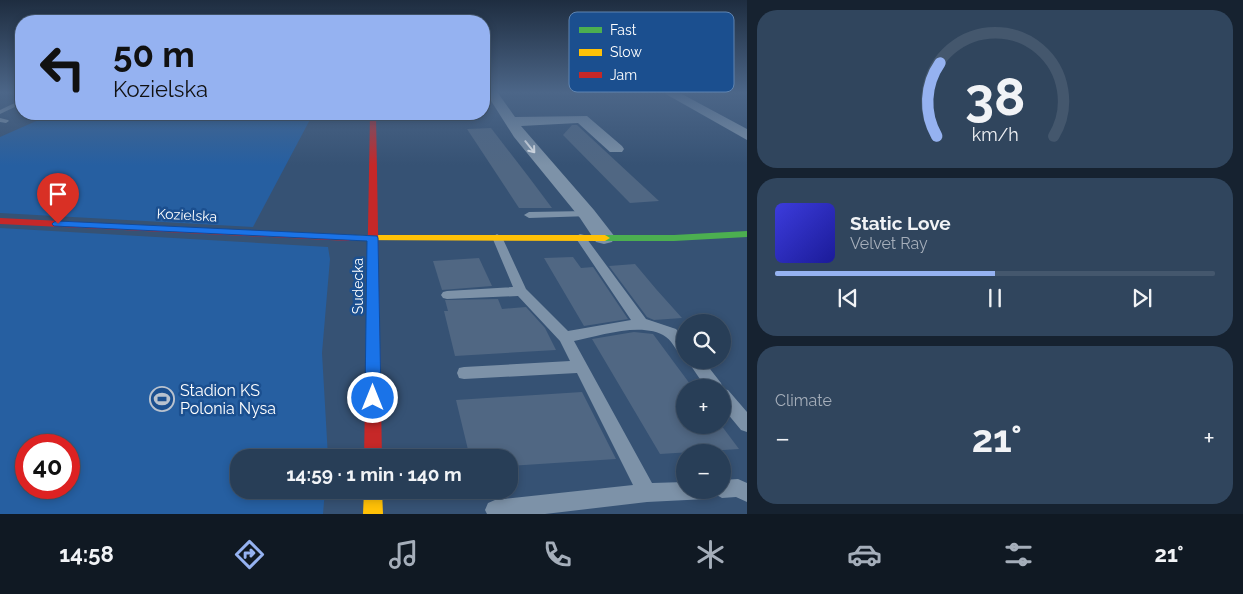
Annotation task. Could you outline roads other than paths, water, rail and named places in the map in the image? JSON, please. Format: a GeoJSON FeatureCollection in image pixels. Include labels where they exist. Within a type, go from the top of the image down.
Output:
{"type":"FeatureCollection","features":[{"type":"Feature","properties":{"kind":"street"},"geometry":{"type":"LineString","coordinates":[[507,117],[604,237]]}},
{"type":"Feature","properties":{"kind":"street"},"geometry":{"type":"LineString","coordinates":[[714,117],[747,135]]}},
{"type":"Feature","properties":{"kind":"street"},"geometry":{"type":"LineString","coordinates":[[510,122],[582,119],[616,149]]}},
{"type":"Feature","properties":{"kind":"street","name":"Sudecka"},"geometry":{"type":"LineString","coordinates":[[373,120],[373,449]]}},
{"type":"Feature","properties":{"kind":"street","name":"Kozielska"},"geometry":{"type":"LineString","coordinates":[[0,221],[373,238],[674,238],[747,234]]}},
{"type":"Feature","properties":{"kind":"street"},"geometry":{"type":"LineString","coordinates":[[373,499],[374,514]]}},
{"type":"Feature","properties":{"kind":"lane"},"geometry":{"type":"LineString","coordinates":[[529,215],[587,214]]}},
{"type":"Feature","properties":{"kind":"lane"},"geometry":{"type":"LineString","coordinates":[[497,237],[521,291],[565,337],[647,493]]}},
{"type":"Feature","properties":{"kind":"lane"},"geometry":{"type":"LineString","coordinates":[[580,237],[641,323]]}},
{"type":"Feature","properties":{"kind":"lane"},"geometry":{"type":"LineString","coordinates":[[447,295],[521,291]]}},
{"type":"Feature","properties":{"kind":"lane"},"geometry":{"type":"LineString","coordinates":[[565,337],[641,323],[671,333],[676,339]]}},
{"type":"Feature","properties":{"kind":"lane"},"geometry":{"type":"LineString","coordinates":[[464,373],[580,367]]}},
{"type":"Feature","properties":{"kind":"lane"},"geometry":{"type":"LineString","coordinates":[[701,369],[709,379]]}},
{"type":"Feature","properties":{"kind":"lane"},"geometry":{"type":"LineString","coordinates":[[731,405],[747,424]]}},
{"type":"Feature","properties":{"kind":"lane"},"geometry":{"type":"LineString","coordinates":[[731,488],[738,488],[747,493]]}},
{"type":"Feature","properties":{"kind":"lane"},"geometry":{"type":"LineString","coordinates":[[495,510],[676,492]]}},
{"type":"Feature","properties":{"kind":"place","name":"Stadion KS Polonia Nysa"},"geometry":{"type":"Point","coordinates":[162,399]}}]}
